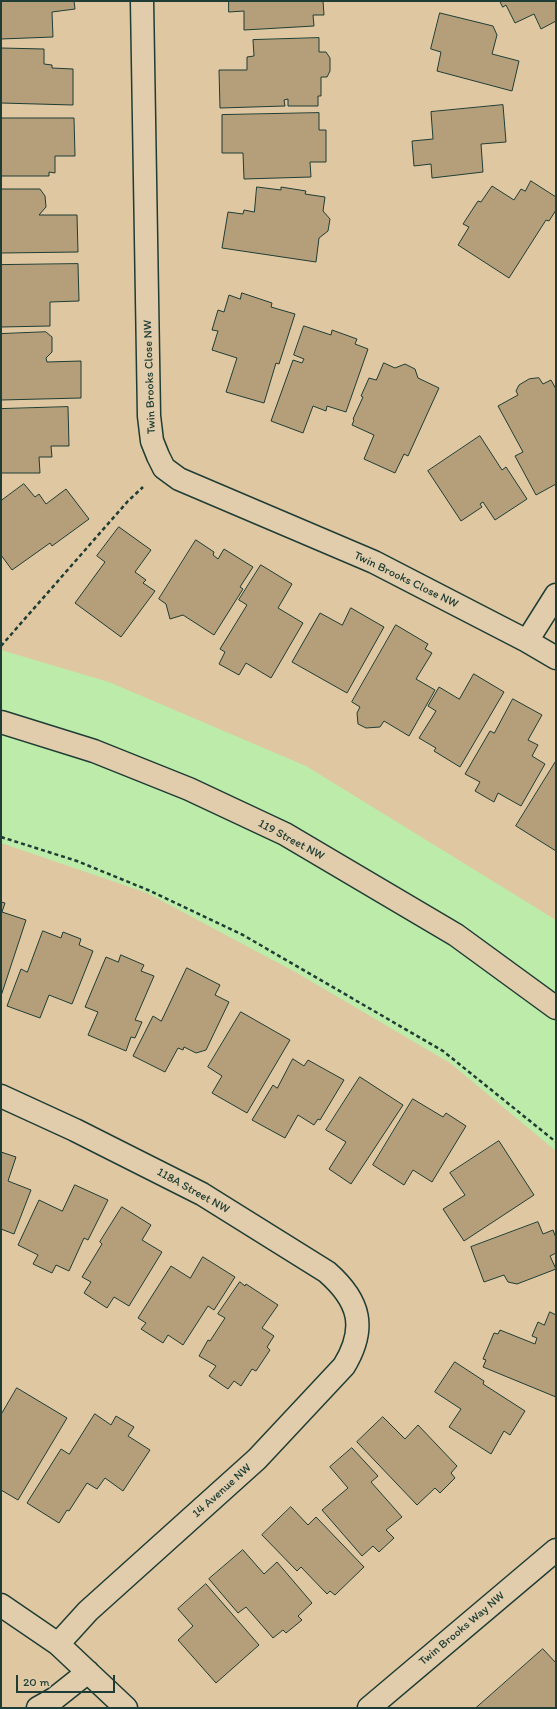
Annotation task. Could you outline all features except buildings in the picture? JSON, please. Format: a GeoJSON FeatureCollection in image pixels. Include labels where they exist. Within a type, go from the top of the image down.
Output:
{"type":"FeatureCollection","features":[{"type":"Feature","properties":{"kind":"street","name":"Twin Brooks Close NW"},"geometry":{"type":"LineString","coordinates":[[142,1],[149,416],[152,442],[164,468],[179,479],[374,562],[527,641],[556,658]]}},
{"type":"Feature","properties":{"kind":"street"},"geometry":{"type":"LineString","coordinates":[[527,641],[556,595]]}},
{"type":"Feature","properties":{"kind":"street","name":"119 Street NW"},"geometry":{"type":"LineString","coordinates":[[1,722],[101,754],[189,789],[285,834],[456,935],[556,1008]]}},
{"type":"Feature","properties":{"kind":"street","name":"118A Street NW"},"geometry":{"type":"LineString","coordinates":[[1,1096],[76,1130],[208,1198],[327,1272],[338,1282],[351,1298],[358,1319]]}},
{"type":"Feature","properties":{"kind":"street","name":"14 Avenue NW"},"geometry":{"type":"LineString","coordinates":[[58,1644],[88,1611],[257,1459],[344,1366],[353,1351],[357,1336],[358,1319]]}},
{"type":"Feature","properties":{"kind":"street","name":"Twin Brooks Way NW"},"geometry":{"type":"LineString","coordinates":[[368,1708],[556,1550]]}},
{"type":"Feature","properties":{"kind":"street"},"geometry":{"type":"LineString","coordinates":[[4,1612],[58,1644],[126,1708]]}},
{"type":"Feature","properties":{"kind":"street"},"geometry":{"type":"LineString","coordinates":[[38,1708],[54,1699],[88,1672]]}},
{"type":"Feature","properties":{"kind":"path"},"geometry":{"type":"LineString","coordinates":[[1,646],[128,501],[164,468]]}},
{"type":"Feature","properties":{"kind":"path"},"geometry":{"type":"LineString","coordinates":[[1,837],[77,861],[148,890],[243,935],[443,1051],[556,1142]]}},
{"type":"Feature","properties":{"kind":"green space"},"geometry":{"type":"Polygon","coordinates":[[[1,650],[109,682],[306,766],[556,920],[556,1151],[450,1063],[297,973],[147,893],[1,843],[1,650]]]}}]}
